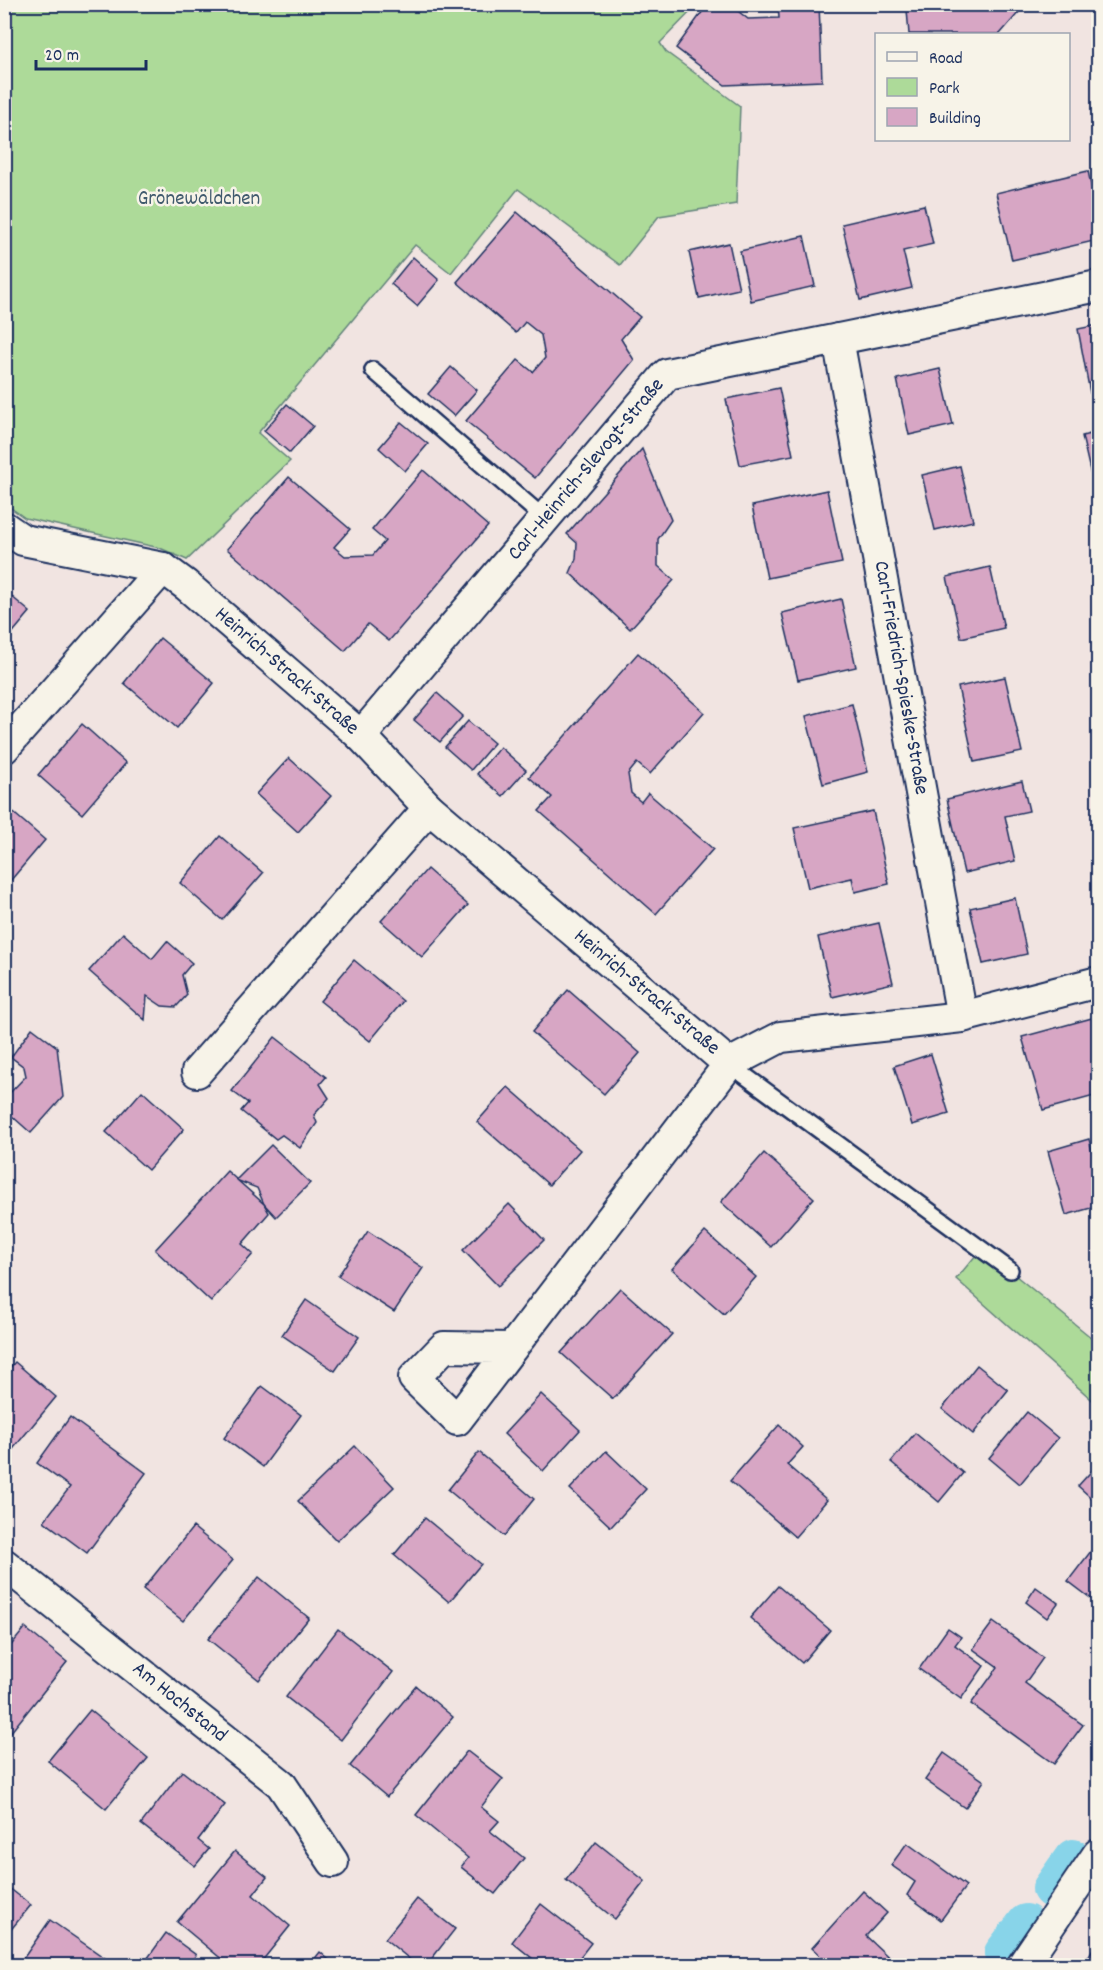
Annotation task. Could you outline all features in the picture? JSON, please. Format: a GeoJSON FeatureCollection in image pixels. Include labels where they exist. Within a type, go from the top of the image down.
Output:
{"type":"FeatureCollection","features":[{"type":"Feature","properties":{"kind":"street","name":"Carl-Heinrich-Slevogt-Straße"},"geometry":{"type":"LineString","coordinates":[[361,736],[667,374],[1098,286]]}},
{"type":"Feature","properties":{"kind":"street","name":"Carl-Friedrich-Spieske-Straße"},"geometry":{"type":"LineString","coordinates":[[838,339],[962,1017]]}},
{"type":"Feature","properties":{"kind":"street","name":"Heinrich-Strack-Straße"},"geometry":{"type":"LineString","coordinates":[[4,527],[23,540],[163,568],[186,585],[361,736],[429,808],[729,1064],[512,1348]]}},
{"type":"Feature","properties":{"kind":"street"},"geometry":{"type":"LineString","coordinates":[[4,748],[163,568]]}},
{"type":"Feature","properties":{"kind":"street"},"geometry":{"type":"LineString","coordinates":[[197,1072],[429,808]]}},
{"type":"Feature","properties":{"kind":"street"},"geometry":{"type":"LineString","coordinates":[[729,1064],[781,1037],[962,1017],[1098,982]]}},
{"type":"Feature","properties":{"kind":"street","name":"Am Hochstand"},"geometry":{"type":"LineString","coordinates":[[4,1564],[281,1784],[333,1862]]}},
{"type":"Feature","properties":{"kind":"street"},"geometry":{"type":"LineString","coordinates":[[1022,1965],[1098,1854]]}},
{"type":"Feature","properties":{"kind":"lane"},"geometry":{"type":"LineString","coordinates":[[373,370],[545,519]]}},
{"type":"Feature","properties":{"kind":"lane"},"geometry":{"type":"LineString","coordinates":[[729,1064],[1010,1270]]}},
{"type":"Feature","properties":{"kind":"green space","name":"Grönewäldchen"},"geometry":{"type":"Polygon","coordinates":[[[5,4],[697,5],[660,43],[666,52],[740,106],[736,204],[659,216],[620,265],[518,189],[451,273],[415,245],[258,433],[290,461],[187,560],[160,548],[25,518],[4,503],[5,4]]]}},
{"type":"Feature","properties":{"kind":"green space"},"geometry":{"type":"Polygon","coordinates":[[[982,1248],[1098,1343],[1098,1405],[956,1279],[982,1248]]]}},
{"type":"Feature","properties":{"kind":"building"},"geometry":{"type":"Polygon","coordinates":[[[708,4],[729,4],[748,19],[779,18],[778,4],[819,4],[822,81],[725,85],[676,48],[708,4]]]}},
{"type":"Feature","properties":{"kind":"building"},"geometry":{"type":"Polygon","coordinates":[[[938,4],[1026,4],[1001,33],[909,33],[907,10],[934,9],[938,4]]]}},
{"type":"Feature","properties":{"kind":"building"},"geometry":{"type":"Polygon","coordinates":[[[1088,171],[1098,218],[1098,240],[1012,260],[996,193],[1088,171]]]}},
{"type":"Feature","properties":{"kind":"building"},"geometry":{"type":"Polygon","coordinates":[[[1098,190],[1098,218],[1092,191],[1098,190]]]}},
{"type":"Feature","properties":{"kind":"building"},"geometry":{"type":"Polygon","coordinates":[[[924,205],[933,244],[903,251],[912,288],[860,300],[842,224],[924,205]]]}},
{"type":"Feature","properties":{"kind":"building"},"geometry":{"type":"Polygon","coordinates":[[[517,212],[640,317],[621,339],[634,360],[535,478],[466,421],[518,360],[533,372],[545,358],[541,335],[525,322],[516,333],[457,282],[517,212]]]}},
{"type":"Feature","properties":{"kind":"building"},"geometry":{"type":"Polygon","coordinates":[[[804,236],[815,286],[751,301],[740,251],[804,236]]]}},
{"type":"Feature","properties":{"kind":"building"},"geometry":{"type":"Polygon","coordinates":[[[729,243],[739,289],[699,298],[689,252],[729,243]]]}},
{"type":"Feature","properties":{"kind":"building"},"geometry":{"type":"Polygon","coordinates":[[[413,257],[439,280],[417,306],[391,284],[413,257]]]}},
{"type":"Feature","properties":{"kind":"building"},"geometry":{"type":"Polygon","coordinates":[[[1098,325],[1098,391],[1090,393],[1078,329],[1098,325]]]}},
{"type":"Feature","properties":{"kind":"building"},"geometry":{"type":"Polygon","coordinates":[[[451,367],[477,390],[454,416],[428,394],[451,367]]]}},
{"type":"Feature","properties":{"kind":"building"},"geometry":{"type":"Polygon","coordinates":[[[940,369],[953,425],[909,435],[897,379],[940,369]]]}},
{"type":"Feature","properties":{"kind":"building"},"geometry":{"type":"Polygon","coordinates":[[[779,388],[793,455],[740,465],[726,399],[779,388]]]}},
{"type":"Feature","properties":{"kind":"building"},"geometry":{"type":"Polygon","coordinates":[[[287,404],[313,426],[290,453],[264,431],[287,404]]]}},
{"type":"Feature","properties":{"kind":"building"},"geometry":{"type":"Polygon","coordinates":[[[401,422],[428,444],[405,471],[379,448],[401,422]]]}},
{"type":"Feature","properties":{"kind":"building"},"geometry":{"type":"Polygon","coordinates":[[[1098,432],[1098,500],[1097,501],[1082,436],[1098,432]]]}},
{"type":"Feature","properties":{"kind":"building"},"geometry":{"type":"Polygon","coordinates":[[[642,449],[671,520],[658,539],[658,566],[674,580],[630,629],[570,573],[576,559],[577,543],[567,534],[642,449]]]}},
{"type":"Feature","properties":{"kind":"building"},"geometry":{"type":"Polygon","coordinates":[[[960,466],[973,521],[935,530],[922,475],[960,466]]]}},
{"type":"Feature","properties":{"kind":"building"},"geometry":{"type":"Polygon","coordinates":[[[423,470],[488,526],[389,641],[368,624],[345,651],[227,549],[289,477],[350,529],[334,547],[345,556],[373,555],[385,541],[372,530],[423,470]]]}},
{"type":"Feature","properties":{"kind":"building"},"geometry":{"type":"Polygon","coordinates":[[[827,490],[842,563],[767,578],[752,506],[827,490]]]}},
{"type":"Feature","properties":{"kind":"building"},"geometry":{"type":"Polygon","coordinates":[[[990,567],[1004,628],[961,638],[947,577],[990,567]]]}},
{"type":"Feature","properties":{"kind":"building"},"geometry":{"type":"Polygon","coordinates":[[[4,590],[30,612],[4,643],[4,590]]]}},
{"type":"Feature","properties":{"kind":"building"},"geometry":{"type":"Polygon","coordinates":[[[841,599],[856,667],[798,680],[782,613],[841,599]]]}},
{"type":"Feature","properties":{"kind":"building"},"geometry":{"type":"Polygon","coordinates":[[[160,638],[214,683],[177,728],[124,683],[160,638]]]}},
{"type":"Feature","properties":{"kind":"building"},"geometry":{"type":"Polygon","coordinates":[[[638,653],[704,712],[650,774],[637,763],[628,774],[631,793],[641,802],[648,793],[713,849],[656,914],[539,811],[552,797],[529,777],[638,653]]]}},
{"type":"Feature","properties":{"kind":"building"},"geometry":{"type":"Polygon","coordinates":[[[1005,677],[1022,752],[974,762],[958,687],[1005,677]]]}},
{"type":"Feature","properties":{"kind":"building"},"geometry":{"type":"Polygon","coordinates":[[[437,693],[463,716],[440,742],[414,720],[437,693]]]}},
{"type":"Feature","properties":{"kind":"building"},"geometry":{"type":"Polygon","coordinates":[[[852,704],[868,772],[823,784],[806,716],[852,704]]]}},
{"type":"Feature","properties":{"kind":"building"},"geometry":{"type":"Polygon","coordinates":[[[468,721],[494,743],[471,770],[445,747],[468,721]]]}},
{"type":"Feature","properties":{"kind":"building"},"geometry":{"type":"Polygon","coordinates":[[[82,724],[126,763],[82,814],[38,775],[82,724]]]}},
{"type":"Feature","properties":{"kind":"building"},"geometry":{"type":"Polygon","coordinates":[[[500,747],[526,770],[503,796],[477,774],[500,747]]]}},
{"type":"Feature","properties":{"kind":"building"},"geometry":{"type":"Polygon","coordinates":[[[289,758],[331,796],[298,832],[256,794],[289,758]]]}},
{"type":"Feature","properties":{"kind":"building"},"geometry":{"type":"Polygon","coordinates":[[[1022,781],[1029,811],[1005,816],[1015,861],[964,873],[947,799],[1022,781]]]}},
{"type":"Feature","properties":{"kind":"building"},"geometry":{"type":"Polygon","coordinates":[[[9,809],[45,840],[5,887],[4,813],[9,809]]]}},
{"type":"Feature","properties":{"kind":"building"},"geometry":{"type":"Polygon","coordinates":[[[873,811],[889,884],[855,892],[852,878],[808,888],[794,828],[873,811]]]}},
{"type":"Feature","properties":{"kind":"building"},"geometry":{"type":"Polygon","coordinates":[[[220,836],[263,873],[222,920],[180,883],[220,836]]]}},
{"type":"Feature","properties":{"kind":"building"},"geometry":{"type":"Polygon","coordinates":[[[427,869],[468,905],[422,957],[381,921],[427,869]]]}},
{"type":"Feature","properties":{"kind":"building"},"geometry":{"type":"Polygon","coordinates":[[[1015,898],[1027,954],[983,964],[970,908],[1015,898]]]}},
{"type":"Feature","properties":{"kind":"building"},"geometry":{"type":"Polygon","coordinates":[[[879,923],[893,983],[832,997],[818,937],[879,923]]]}},
{"type":"Feature","properties":{"kind":"building"},"geometry":{"type":"Polygon","coordinates":[[[123,933],[152,959],[167,941],[192,963],[182,975],[187,995],[176,1007],[162,1006],[147,996],[145,1020],[89,971],[123,933]]]}},
{"type":"Feature","properties":{"kind":"building"},"geometry":{"type":"Polygon","coordinates":[[[354,960],[403,1001],[370,1041],[320,1001],[354,960]]]}},
{"type":"Feature","properties":{"kind":"building"},"geometry":{"type":"Polygon","coordinates":[[[568,990],[640,1053],[604,1094],[532,1032],[568,990]]]}},
{"type":"Feature","properties":{"kind":"building"},"geometry":{"type":"Polygon","coordinates":[[[1092,1018],[1098,1043],[1098,1095],[1043,1110],[1022,1037],[1092,1018]]]}},
{"type":"Feature","properties":{"kind":"building"},"geometry":{"type":"Polygon","coordinates":[[[32,1028],[57,1047],[63,1097],[31,1133],[4,1109],[4,1099],[26,1076],[24,1067],[11,1057],[32,1028]]]}},
{"type":"Feature","properties":{"kind":"building"},"geometry":{"type":"Polygon","coordinates":[[[275,1037],[326,1077],[320,1084],[329,1098],[314,1115],[317,1123],[300,1148],[282,1135],[276,1139],[241,1111],[248,1103],[232,1091],[275,1037]]]}},
{"type":"Feature","properties":{"kind":"building"},"geometry":{"type":"Polygon","coordinates":[[[931,1054],[949,1114],[912,1125],[894,1066],[931,1054]]]}},
{"type":"Feature","properties":{"kind":"building"},"geometry":{"type":"Polygon","coordinates":[[[508,1087],[580,1150],[549,1185],[477,1122],[508,1087]]]}},
{"type":"Feature","properties":{"kind":"building"},"geometry":{"type":"Polygon","coordinates":[[[142,1091],[184,1129],[148,1170],[106,1132],[142,1091]]]}},
{"type":"Feature","properties":{"kind":"building"},"geometry":{"type":"Polygon","coordinates":[[[1089,1139],[1098,1175],[1098,1206],[1066,1215],[1048,1151],[1089,1139]]]}},
{"type":"Feature","properties":{"kind":"building"},"geometry":{"type":"Polygon","coordinates":[[[271,1145],[310,1183],[276,1217],[264,1204],[257,1188],[236,1180],[271,1145]]]}},
{"type":"Feature","properties":{"kind":"building"},"geometry":{"type":"Polygon","coordinates":[[[764,1153],[814,1198],[771,1247],[721,1202],[764,1153]]]}},
{"type":"Feature","properties":{"kind":"building"},"geometry":{"type":"Polygon","coordinates":[[[227,1171],[264,1204],[269,1213],[242,1244],[253,1254],[211,1302],[155,1250],[227,1171]]]}},
{"type":"Feature","properties":{"kind":"building"},"geometry":{"type":"Polygon","coordinates":[[[509,1204],[544,1240],[498,1286],[463,1250],[509,1204]]]}},
{"type":"Feature","properties":{"kind":"building"},"geometry":{"type":"Polygon","coordinates":[[[368,1231],[423,1268],[394,1312],[338,1276],[368,1231]]]}},
{"type":"Feature","properties":{"kind":"building"},"geometry":{"type":"Polygon","coordinates":[[[705,1232],[756,1277],[724,1314],[672,1269],[705,1232]]]}},
{"type":"Feature","properties":{"kind":"building"},"geometry":{"type":"Polygon","coordinates":[[[620,1288],[672,1334],[613,1399],[561,1353],[620,1288]]]}},
{"type":"Feature","properties":{"kind":"building"},"geometry":{"type":"Polygon","coordinates":[[[306,1300],[359,1337],[335,1371],[282,1335],[306,1300]]]}},
{"type":"Feature","properties":{"kind":"building"},"geometry":{"type":"Polygon","coordinates":[[[15,1362],[56,1397],[4,1460],[4,1374],[15,1362]]]}},
{"type":"Feature","properties":{"kind":"building"},"geometry":{"type":"Polygon","coordinates":[[[977,1365],[1008,1390],[973,1434],[942,1409],[977,1365]]]}},
{"type":"Feature","properties":{"kind":"building"},"geometry":{"type":"Polygon","coordinates":[[[262,1386],[301,1415],[263,1467],[224,1438],[262,1386]]]}},
{"type":"Feature","properties":{"kind":"building"},"geometry":{"type":"Polygon","coordinates":[[[541,1394],[580,1430],[543,1471],[504,1434],[541,1394]]]}},
{"type":"Feature","properties":{"kind":"building"},"geometry":{"type":"Polygon","coordinates":[[[1027,1412],[1058,1438],[1020,1484],[989,1458],[1027,1412]]]}},
{"type":"Feature","properties":{"kind":"building"},"geometry":{"type":"Polygon","coordinates":[[[70,1417],[146,1473],[87,1553],[44,1521],[70,1487],[37,1463],[70,1417]]]}},
{"type":"Feature","properties":{"kind":"building"},"geometry":{"type":"Polygon","coordinates":[[[779,1425],[803,1447],[787,1465],[827,1500],[795,1537],[730,1481],[779,1425]]]}},
{"type":"Feature","properties":{"kind":"building"},"geometry":{"type":"Polygon","coordinates":[[[915,1433],[963,1473],[939,1502],[891,1462],[915,1433]]]}},
{"type":"Feature","properties":{"kind":"building"},"geometry":{"type":"Polygon","coordinates":[[[355,1446],[394,1487],[337,1541],[298,1501],[355,1446]]]}},
{"type":"Feature","properties":{"kind":"building"},"geometry":{"type":"Polygon","coordinates":[[[606,1451],[646,1489],[611,1527],[570,1489],[606,1451]]]}},
{"type":"Feature","properties":{"kind":"building"},"geometry":{"type":"Polygon","coordinates":[[[479,1452],[534,1499],[504,1536],[448,1490],[479,1452]]]}},
{"type":"Feature","properties":{"kind":"building"},"geometry":{"type":"Polygon","coordinates":[[[1098,1464],[1098,1504],[1078,1486],[1098,1464]]]}},
{"type":"Feature","properties":{"kind":"building"},"geometry":{"type":"Polygon","coordinates":[[[425,1518],[481,1564],[449,1602],[394,1555],[425,1518]]]}},
{"type":"Feature","properties":{"kind":"building"},"geometry":{"type":"Polygon","coordinates":[[[193,1527],[233,1560],[183,1621],[143,1589],[193,1527]]]}},
{"type":"Feature","properties":{"kind":"building"},"geometry":{"type":"Polygon","coordinates":[[[1098,1542],[1098,1593],[1093,1600],[1068,1581],[1098,1542]]]}},
{"type":"Feature","properties":{"kind":"building"},"geometry":{"type":"Polygon","coordinates":[[[259,1577],[309,1618],[259,1680],[208,1639],[259,1577]]]}},
{"type":"Feature","properties":{"kind":"building"},"geometry":{"type":"Polygon","coordinates":[[[778,1586],[830,1630],[802,1663],[750,1618],[778,1586]]]}},
{"type":"Feature","properties":{"kind":"building"},"geometry":{"type":"Polygon","coordinates":[[[1036,1587],[1058,1603],[1047,1618],[1026,1602],[1036,1587]]]}},
{"type":"Feature","properties":{"kind":"building"},"geometry":{"type":"Polygon","coordinates":[[[993,1622],[1043,1658],[1025,1683],[1083,1725],[1054,1764],[971,1704],[998,1667],[973,1649],[993,1622]]]}},
{"type":"Feature","properties":{"kind":"building"},"geometry":{"type":"Polygon","coordinates":[[[25,1628],[67,1662],[11,1732],[4,1726],[4,1654],[25,1628]]]}},
{"type":"Feature","properties":{"kind":"building"},"geometry":{"type":"Polygon","coordinates":[[[948,1628],[961,1637],[955,1645],[984,1666],[961,1699],[919,1669],[948,1628]]]}},
{"type":"Feature","properties":{"kind":"building"},"geometry":{"type":"Polygon","coordinates":[[[338,1629],[393,1672],[341,1740],[286,1697],[338,1629]]]}},
{"type":"Feature","properties":{"kind":"building"},"geometry":{"type":"Polygon","coordinates":[[[416,1686],[453,1717],[387,1797],[350,1766],[416,1686]]]}},
{"type":"Feature","properties":{"kind":"building"},"geometry":{"type":"Polygon","coordinates":[[[90,1710],[148,1758],[106,1809],[48,1761],[90,1710]]]}},
{"type":"Feature","properties":{"kind":"building"},"geometry":{"type":"Polygon","coordinates":[[[467,1751],[503,1779],[481,1807],[499,1821],[490,1831],[524,1858],[495,1894],[461,1867],[468,1858],[416,1815],[467,1751]]]}},
{"type":"Feature","properties":{"kind":"building"},"geometry":{"type":"Polygon","coordinates":[[[944,1753],[984,1781],[965,1808],[925,1780],[944,1753]]]}},
{"type":"Feature","properties":{"kind":"building"},"geometry":{"type":"Polygon","coordinates":[[[182,1771],[225,1805],[198,1840],[209,1849],[195,1866],[141,1824],[182,1771]]]}},
{"type":"Feature","properties":{"kind":"building"},"geometry":{"type":"Polygon","coordinates":[[[596,1842],[645,1881],[615,1919],[566,1880],[596,1842]]]}},
{"type":"Feature","properties":{"kind":"building"},"geometry":{"type":"Polygon","coordinates":[[[907,1843],[966,1886],[941,1920],[907,1895],[915,1882],[891,1865],[907,1843]]]}},
{"type":"Feature","properties":{"kind":"building"},"geometry":{"type":"Polygon","coordinates":[[[235,1851],[267,1877],[253,1895],[290,1926],[258,1966],[230,1966],[177,1922],[235,1851]]]}},
{"type":"Feature","properties":{"kind":"building"},"geometry":{"type":"Polygon","coordinates":[[[4,1884],[31,1905],[4,1938],[4,1884]]]}},
{"type":"Feature","properties":{"kind":"building"},"geometry":{"type":"Polygon","coordinates":[[[863,1891],[887,1913],[866,1936],[898,1966],[831,1966],[812,1948],[863,1891]]]}},
{"type":"Feature","properties":{"kind":"building"},"geometry":{"type":"Polygon","coordinates":[[[417,1899],[455,1929],[426,1966],[418,1966],[385,1939],[417,1899]]]}},
{"type":"Feature","properties":{"kind":"building"},"geometry":{"type":"Polygon","coordinates":[[[541,1904],[591,1943],[573,1966],[542,1966],[512,1942],[541,1904]]]}},
{"type":"Feature","properties":{"kind":"building"},"geometry":{"type":"Polygon","coordinates":[[[50,1920],[109,1961],[106,1966],[18,1966],[50,1920]]]}},
{"type":"Feature","properties":{"kind":"building"},"geometry":{"type":"Polygon","coordinates":[[[166,1933],[196,1955],[188,1966],[142,1966],[166,1933]]]}},
{"type":"Feature","properties":{"kind":"building"},"geometry":{"type":"Polygon","coordinates":[[[1098,1940],[1098,1966],[1083,1966],[1098,1940]]]}},
{"type":"Feature","properties":{"kind":"building"},"geometry":{"type":"Polygon","coordinates":[[[320,1952],[336,1966],[309,1966],[320,1952]]]}},
{"type":"Feature","properties":{"kind":"waterway"},"geometry":{"type":"LineString","coordinates":[[1051,1889],[1073,1858]]}},
{"type":"Feature","properties":{"kind":"waterway"},"geometry":{"type":"LineString","coordinates":[[1003,1953],[1026,1923]]}}]}
